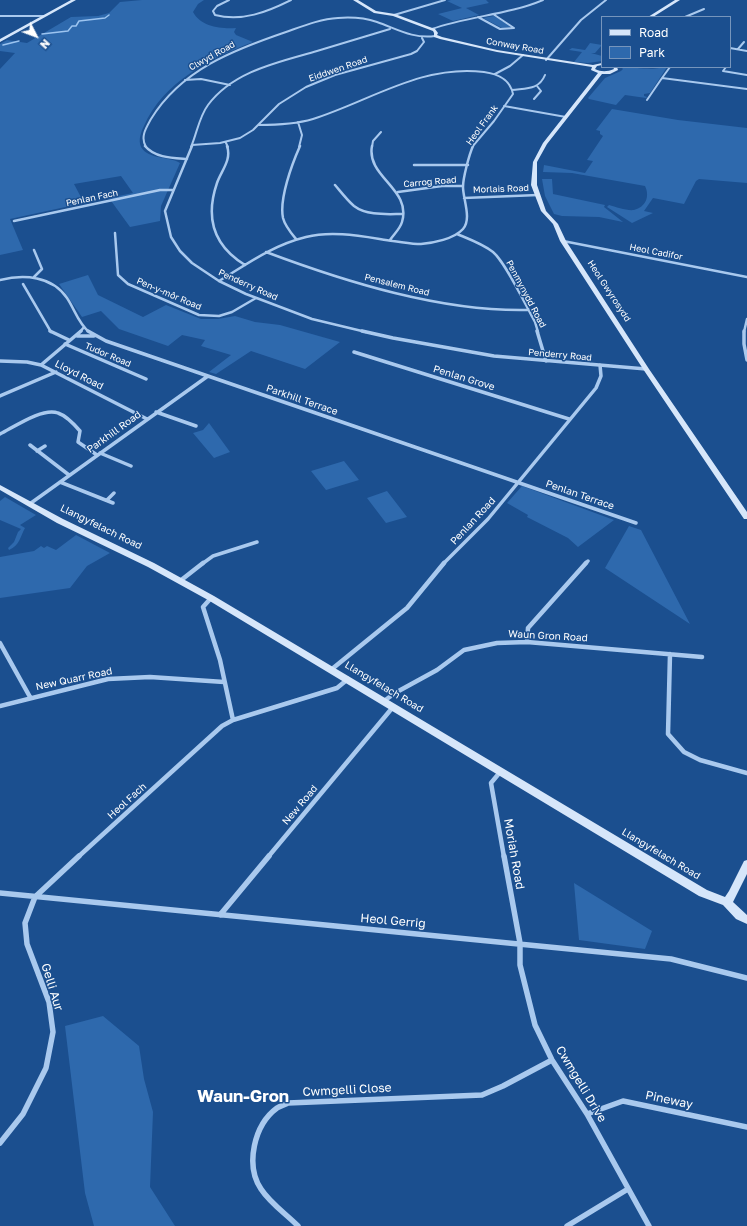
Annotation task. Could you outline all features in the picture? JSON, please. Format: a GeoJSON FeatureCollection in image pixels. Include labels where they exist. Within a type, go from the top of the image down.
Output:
{"type":"FeatureCollection","features":[{"type":"Feature","properties":{"kind":"street"},"geometry":{"type":"LineString","coordinates":[[0,41],[74,0]]}},
{"type":"Feature","properties":{"kind":"street"},"geometry":{"type":"LineString","coordinates":[[229,0],[217,6],[213,11],[214,15],[226,18],[246,18],[291,0]]}},
{"type":"Feature","properties":{"kind":"street"},"geometry":{"type":"LineString","coordinates":[[355,0],[375,12],[394,15],[432,29],[436,32],[435,36]]}},
{"type":"Feature","properties":{"kind":"street"},"geometry":{"type":"LineString","coordinates":[[394,15],[445,0]]}},
{"type":"Feature","properties":{"kind":"street"},"geometry":{"type":"LineString","coordinates":[[432,29],[446,24],[526,7],[543,0]]}},
{"type":"Feature","properties":{"kind":"street"},"geometry":{"type":"LineString","coordinates":[[546,60],[566,36],[588,14],[605,0]]}},
{"type":"Feature","properties":{"kind":"street"},"geometry":{"type":"LineString","coordinates":[[652,16],[678,0]]}},
{"type":"Feature","properties":{"kind":"street"},"geometry":{"type":"LineString","coordinates":[[687,16],[704,9]]}},
{"type":"Feature","properties":{"kind":"street"},"geometry":{"type":"LineString","coordinates":[[478,17],[499,29],[507,30],[514,28],[493,14]]}},
{"type":"Feature","properties":{"kind":"street"},"geometry":{"type":"LineString","coordinates":[[0,16],[44,16]]}},
{"type":"Feature","properties":{"kind":"street","name":"Clwyd Road"},"geometry":{"type":"LineString","coordinates":[[187,159],[156,154],[147,149],[143,144],[143,134],[152,115],[163,99],[184,80],[215,60],[241,48],[316,22],[336,18],[369,19]]}},
{"type":"Feature","properties":{"kind":"street","name":"Conway Road"},"geometry":{"type":"LineString","coordinates":[[369,19],[390,29],[412,36],[422,38],[435,36],[475,46],[546,60],[594,66]]}},
{"type":"Feature","properties":{"kind":"street","name":"Penderry Road"},"geometry":{"type":"LineString","coordinates":[[390,29],[267,66],[238,79],[208,105],[202,116],[187,159],[165,211],[171,237],[180,251],[192,263],[219,281],[256,298],[312,319],[393,338],[494,356],[646,369]]}},
{"type":"Feature","properties":{"kind":"street","name":"Eiddwen Road"},"geometry":{"type":"LineString","coordinates":[[192,145],[226,142],[245,136],[259,125],[271,111],[292,95],[311,85],[363,66],[417,51],[424,42],[422,38]]}},
{"type":"Feature","properties":{"kind":"street"},"geometry":{"type":"LineString","coordinates":[[738,49],[744,42]]}},
{"type":"Feature","properties":{"kind":"street"},"geometry":{"type":"LineString","coordinates":[[731,48],[747,51]]}},
{"type":"Feature","properties":{"kind":"street"},"geometry":{"type":"LineString","coordinates":[[495,74],[510,66],[523,55]]}},
{"type":"Feature","properties":{"kind":"street"},"geometry":{"type":"LineString","coordinates":[[601,64],[594,66],[595,70],[601,72],[612,72],[616,70],[615,68]]}},
{"type":"Feature","properties":{"kind":"street"},"geometry":{"type":"LineString","coordinates":[[647,100],[669,68]]}},
{"type":"Feature","properties":{"kind":"street"},"geometry":{"type":"LineString","coordinates":[[725,68],[723,71],[747,75]]}},
{"type":"Feature","properties":{"kind":"street"},"geometry":{"type":"LineString","coordinates":[[259,125],[298,122],[326,114],[367,97],[443,72],[467,69],[495,74],[506,80],[512,90],[537,86],[542,83],[545,75]]}},
{"type":"Feature","properties":{"kind":"street","name":"Heol Gwyrosydd"},"geometry":{"type":"LineString","coordinates":[[601,72],[545,144],[535,162],[534,185],[544,211],[554,224],[563,241],[646,369],[747,517]]}},
{"type":"Feature","properties":{"kind":"street"},"geometry":{"type":"LineString","coordinates":[[195,74],[201,79]]}},
{"type":"Feature","properties":{"kind":"street"},"geometry":{"type":"LineString","coordinates":[[662,78],[747,89]]}},
{"type":"Feature","properties":{"kind":"street"},"geometry":{"type":"LineString","coordinates":[[184,80],[201,79],[230,85]]}},
{"type":"Feature","properties":{"kind":"street"},"geometry":{"type":"LineString","coordinates":[[534,99],[541,91],[537,86]]}},
{"type":"Feature","properties":{"kind":"street","name":"Heol Frank"},"geometry":{"type":"LineString","coordinates":[[457,234],[464,228],[467,219],[463,186],[472,147],[512,97],[512,90]]}},
{"type":"Feature","properties":{"kind":"street"},"geometry":{"type":"LineString","coordinates":[[537,96],[544,97]]}},
{"type":"Feature","properties":{"kind":"street"},"geometry":{"type":"LineString","coordinates":[[504,106],[566,117]]}},
{"type":"Feature","properties":{"kind":"street"},"geometry":{"type":"LineString","coordinates":[[296,239],[289,230],[283,218],[284,197],[290,169],[301,144],[302,136],[298,122]]}},
{"type":"Feature","properties":{"kind":"street"},"geometry":{"type":"LineString","coordinates":[[380,132],[371,145],[370,156],[381,173],[398,192],[402,198],[404,206],[402,222],[390,240]]}},
{"type":"Feature","properties":{"kind":"street"},"geometry":{"type":"LineString","coordinates":[[226,142],[229,147],[229,155],[217,183],[214,198],[214,225],[218,242],[234,260],[245,265]]}},
{"type":"Feature","properties":{"kind":"street"},"geometry":{"type":"LineString","coordinates":[[414,165],[468,165]]}},
{"type":"Feature","properties":{"kind":"street"},"geometry":{"type":"LineString","coordinates":[[335,184],[354,206],[360,209],[380,213],[403,214]]}},
{"type":"Feature","properties":{"kind":"street","name":"Carrog Road"},"geometry":{"type":"LineString","coordinates":[[398,192],[442,186],[463,186]]}},
{"type":"Feature","properties":{"kind":"street","name":"Penlan Fach"},"geometry":{"type":"LineString","coordinates":[[14,221],[160,190],[173,190]]}},
{"type":"Feature","properties":{"kind":"street","name":"Morlais Road"},"geometry":{"type":"LineString","coordinates":[[464,198],[538,195]]}},
{"type":"Feature","properties":{"kind":"street","name":"Pen-y-môr Road"},"geometry":{"type":"LineString","coordinates":[[115,233],[118,275],[128,284],[199,315],[219,316],[232,312],[256,298]]}},
{"type":"Feature","properties":{"kind":"street"},"geometry":{"type":"LineString","coordinates":[[219,281],[266,252],[296,239],[334,235],[420,244],[441,240],[457,234]]}},
{"type":"Feature","properties":{"kind":"street","name":"Penmynydd Road"},"geometry":{"type":"LineString","coordinates":[[457,234],[480,244],[494,253],[502,263],[537,328],[546,361]]}},
{"type":"Feature","properties":{"kind":"street","name":"Heol Cadifor"},"geometry":{"type":"LineString","coordinates":[[563,241],[747,277]]}},
{"type":"Feature","properties":{"kind":"street"},"geometry":{"type":"LineString","coordinates":[[34,250],[42,269],[34,277]]}},
{"type":"Feature","properties":{"kind":"street","name":"Pensalem Road"},"geometry":{"type":"LineString","coordinates":[[266,252],[332,275],[424,299],[507,311],[528,310]]}},
{"type":"Feature","properties":{"kind":"street","name":"Parkhill Terrace"},"geometry":{"type":"LineString","coordinates":[[0,280],[17,276],[34,277],[51,282],[57,286],[66,297],[84,327],[94,336],[518,482]]}},
{"type":"Feature","properties":{"kind":"street"},"geometry":{"type":"LineString","coordinates":[[23,284],[50,330],[69,340]]}},
{"type":"Feature","properties":{"kind":"street"},"geometry":{"type":"LineString","coordinates":[[747,319],[744,329],[743,342],[747,360]]}},
{"type":"Feature","properties":{"kind":"street"},"geometry":{"type":"LineString","coordinates":[[40,365],[69,340],[77,336],[84,327]]}},
{"type":"Feature","properties":{"kind":"street"},"geometry":{"type":"LineString","coordinates":[[77,336],[94,336]]}},
{"type":"Feature","properties":{"kind":"street","name":"Tudor Road"},"geometry":{"type":"LineString","coordinates":[[65,344],[146,379]]}},
{"type":"Feature","properties":{"kind":"street","name":"Penlan Grove"},"geometry":{"type":"LineString","coordinates":[[354,352],[569,419]]}},
{"type":"Feature","properties":{"kind":"street","name":"Lloyd Road"},"geometry":{"type":"LineString","coordinates":[[0,361],[27,362],[40,365],[147,419]]}},
{"type":"Feature","properties":{"kind":"street","name":"Penlan Road"},"geometry":{"type":"LineString","coordinates":[[332,669],[407,608],[438,569],[488,519],[596,388],[601,376],[600,365]]}},
{"type":"Feature","properties":{"kind":"street"},"geometry":{"type":"LineString","coordinates":[[0,396],[56,372]]}},
{"type":"Feature","properties":{"kind":"street","name":"Parkhill Road"},"geometry":{"type":"LineString","coordinates":[[31,503],[208,376]]}},
{"type":"Feature","properties":{"kind":"street"},"geometry":{"type":"LineString","coordinates":[[0,434],[45,413],[55,412],[64,416],[80,431],[78,442],[98,454],[132,466]]}},
{"type":"Feature","properties":{"kind":"street"},"geometry":{"type":"LineString","coordinates":[[156,412],[196,426]]}},
{"type":"Feature","properties":{"kind":"street"},"geometry":{"type":"LineString","coordinates":[[30,446],[69,476]]}},
{"type":"Feature","properties":{"kind":"street"},"geometry":{"type":"LineString","coordinates":[[37,451],[45,446]]}},
{"type":"Feature","properties":{"kind":"street"},"geometry":{"type":"LineString","coordinates":[[60,482],[113,502]]}},
{"type":"Feature","properties":{"kind":"street","name":"Penlan Terrace"},"geometry":{"type":"LineString","coordinates":[[518,482],[636,523]]}},
{"type":"Feature","properties":{"kind":"street","name":"Llangyfelach Road"},"geometry":{"type":"LineString","coordinates":[[0,487],[31,503],[60,522],[150,565],[211,598],[332,669],[703,893],[727,902],[740,916],[747,920]]}},
{"type":"Feature","properties":{"kind":"street"},"geometry":{"type":"LineString","coordinates":[[107,500],[114,493]]}},
{"type":"Feature","properties":{"kind":"street"},"geometry":{"type":"LineString","coordinates":[[180,581],[213,556],[257,542]]}},
{"type":"Feature","properties":{"kind":"street"},"geometry":{"type":"LineString","coordinates":[[527,642],[528,628],[588,561]]}},
{"type":"Feature","properties":{"kind":"street"},"geometry":{"type":"LineString","coordinates":[[211,598],[203,607],[220,660],[233,720]]}},
{"type":"Feature","properties":{"kind":"street","name":"Waun Gron Road"},"geometry":{"type":"LineString","coordinates":[[384,701],[395,693],[437,670],[464,650],[497,643],[527,642],[702,657]]}},
{"type":"Feature","properties":{"kind":"street"},"geometry":{"type":"LineString","coordinates":[[0,643],[30,697]]}},
{"type":"Feature","properties":{"kind":"street"},"geometry":{"type":"LineString","coordinates":[[670,654],[668,734],[684,752],[700,760],[747,774]]}},
{"type":"Feature","properties":{"kind":"street","name":"New Quarr Road"},"geometry":{"type":"LineString","coordinates":[[0,706],[30,697],[108,679],[150,677],[224,682]]}},
{"type":"Feature","properties":{"kind":"street","name":"Heol Fach"},"geometry":{"type":"LineString","coordinates":[[35,897],[222,726],[233,720],[337,688],[348,679]]}},
{"type":"Feature","properties":{"kind":"street","name":"New Road"},"geometry":{"type":"LineString","coordinates":[[220,915],[393,707]]}},
{"type":"Feature","properties":{"kind":"street","name":"Moriah Road"},"geometry":{"type":"LineString","coordinates":[[501,771],[491,783],[520,943]]}},
{"type":"Feature","properties":{"kind":"street"},"geometry":{"type":"LineString","coordinates":[[727,902],[733,894],[747,864]]}},
{"type":"Feature","properties":{"kind":"street","name":"Heol Gerrig"},"geometry":{"type":"LineString","coordinates":[[0,893],[672,959],[747,978]]}},
{"type":"Feature","properties":{"kind":"street","name":"Gelli Aur"},"geometry":{"type":"LineString","coordinates":[[0,1143],[23,1114],[46,1068],[53,1032],[49,1002],[27,944],[25,923],[35,897]]}},
{"type":"Feature","properties":{"kind":"street","name":"Cwmgelli Drive"},"geometry":{"type":"LineString","coordinates":[[520,943],[520,965],[535,1025],[552,1060],[587,1114],[650,1226]]}},
{"type":"Feature","properties":{"kind":"street","name":"Cwmgelli Close"},"geometry":{"type":"LineString","coordinates":[[298,1226],[260,1189],[254,1175],[253,1161],[255,1144],[263,1123],[277,1108],[288,1103],[482,1095],[503,1086],[552,1060]]}},
{"type":"Feature","properties":{"kind":"street","name":"Pineway"},"geometry":{"type":"LineString","coordinates":[[587,1114],[623,1101],[747,1127]]}},
{"type":"Feature","properties":{"kind":"street"},"geometry":{"type":"LineString","coordinates":[[567,1226],[628,1189]]}},
{"type":"Feature","properties":{"kind":"green space"},"geometry":{"type":"Polygon","coordinates":[[[142,0],[204,0],[198,4],[193,12],[201,21],[212,26],[236,28],[234,32],[236,35],[253,42],[237,48],[205,64],[190,74],[176,84],[152,110],[141,133],[141,147],[149,154],[180,163],[161,206],[160,221],[130,227],[109,198],[133,193],[121,176],[74,184],[84,203],[10,219],[23,250],[0,255],[0,69],[15,53],[0,51],[0,44],[7,40],[27,43],[71,17],[98,16],[109,13],[120,2],[142,0]]]}},
{"type":"Feature","properties":{"kind":"green space"},"geometry":{"type":"Polygon","coordinates":[[[486,0],[489,3],[466,8],[479,15],[453,21],[438,14],[462,8],[447,1],[486,0]]]}},
{"type":"Feature","properties":{"kind":"green space"},"geometry":{"type":"Polygon","coordinates":[[[494,16],[512,27],[502,28],[483,18],[494,16]]]}},
{"type":"Feature","properties":{"kind":"green space"},"geometry":{"type":"Polygon","coordinates":[[[590,43],[601,45],[595,53],[591,53],[601,56],[601,61],[588,63],[574,62],[582,52],[569,50],[572,48],[585,50],[590,43]]]}},
{"type":"Feature","properties":{"kind":"green space"},"geometry":{"type":"Polygon","coordinates":[[[622,68],[666,68],[650,93],[644,94],[644,96],[647,97],[646,98],[625,95],[616,105],[588,98],[605,78],[623,69],[622,68]]]}},
{"type":"Feature","properties":{"kind":"green space"},"geometry":{"type":"Polygon","coordinates":[[[612,109],[678,120],[747,128],[747,183],[699,179],[696,181],[684,204],[653,198],[644,211],[653,213],[632,223],[607,207],[609,205],[628,210],[638,209],[646,201],[647,194],[645,186],[572,173],[543,172],[544,165],[585,173],[593,161],[587,160],[603,136],[600,134],[600,131],[596,130],[612,109]]]}},
{"type":"Feature","properties":{"kind":"green space"},"geometry":{"type":"Polygon","coordinates":[[[542,179],[552,179],[553,194],[605,205],[604,207],[623,222],[599,217],[562,216],[554,214],[545,196],[542,179]]]}},
{"type":"Feature","properties":{"kind":"green space"},"geometry":{"type":"Polygon","coordinates":[[[88,275],[98,295],[143,317],[166,305],[201,319],[218,319],[235,316],[255,322],[280,325],[340,342],[305,369],[251,351],[216,374],[209,372],[231,355],[201,346],[205,340],[182,335],[168,346],[119,329],[101,311],[82,317],[59,284],[88,275]]]}},
{"type":"Feature","properties":{"kind":"green space"},"geometry":{"type":"Polygon","coordinates":[[[209,423],[230,452],[214,458],[193,433],[203,430],[209,423]]]}},
{"type":"Feature","properties":{"kind":"green space"},"geometry":{"type":"Polygon","coordinates":[[[344,461],[359,480],[326,490],[311,471],[344,461]]]}},
{"type":"Feature","properties":{"kind":"green space"},"geometry":{"type":"Polygon","coordinates":[[[522,486],[614,520],[578,547],[568,538],[527,517],[528,515],[507,503],[522,486]]]}},
{"type":"Feature","properties":{"kind":"green space"},"geometry":{"type":"Polygon","coordinates":[[[387,491],[407,517],[386,523],[367,498],[387,491]]]}},
{"type":"Feature","properties":{"kind":"green space"},"geometry":{"type":"Polygon","coordinates":[[[5,497],[36,515],[20,525],[25,528],[18,543],[9,550],[8,548],[14,542],[18,532],[21,529],[0,520],[0,501],[5,497]]]}},
{"type":"Feature","properties":{"kind":"green space"},"geometry":{"type":"Polygon","coordinates":[[[629,526],[641,530],[690,624],[605,568],[629,526]]]}},
{"type":"Feature","properties":{"kind":"green space"},"geometry":{"type":"Polygon","coordinates":[[[76,535],[110,553],[87,566],[70,588],[0,598],[0,557],[34,551],[41,546],[44,548],[47,546],[56,550],[76,535]]]}},
{"type":"Feature","properties":{"kind":"green space"},"geometry":{"type":"Polygon","coordinates":[[[574,883],[652,931],[645,949],[579,940],[574,883]]]}},
{"type":"Feature","properties":{"kind":"green space"},"geometry":{"type":"Polygon","coordinates":[[[103,1016],[139,1046],[144,1079],[153,1112],[150,1187],[175,1226],[94,1226],[85,1193],[65,1026],[103,1016]]]}},
{"type":"Feature","properties":{"kind":"waterway"},"geometry":{"type":"LineString","coordinates":[[42,34],[68,31],[72,26],[76,26],[79,21],[105,18],[109,15]]}},
{"type":"Feature","properties":{"kind":"waterway"},"geometry":{"type":"LineString","coordinates":[[3,45],[19,41]]}},
{"type":"Feature","properties":{"kind":"district","name":"Waun-Gron"},"geometry":{"type":"Point","coordinates":[243,1097]}}]}
